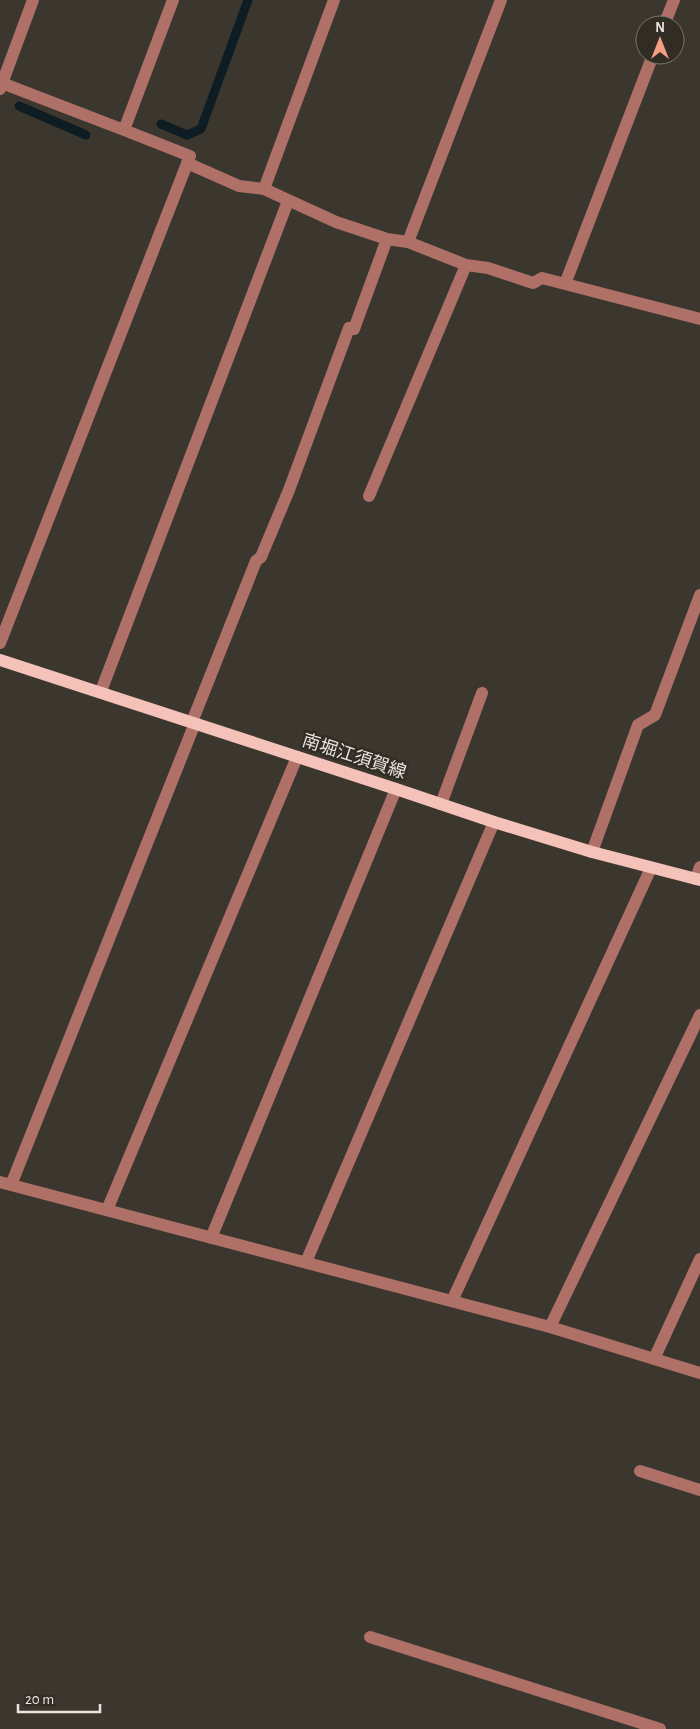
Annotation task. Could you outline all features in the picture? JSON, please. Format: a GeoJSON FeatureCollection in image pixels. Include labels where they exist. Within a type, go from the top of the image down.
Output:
{"type":"FeatureCollection","features":[{"type":"Feature","properties":{"kind":"main road","name":"南堀江須賀線"},"geometry":{"type":"LineString","coordinates":[[0,660],[101,691],[494,822],[651,868],[699,875]]}},
{"type":"Feature","properties":{"kind":"street"},"geometry":{"type":"LineString","coordinates":[[0,642],[190,156],[1,86],[33,0]]}},
{"type":"Feature","properties":{"kind":"street"},"geometry":{"type":"LineString","coordinates":[[124,130],[172,0]]}},
{"type":"Feature","properties":{"kind":"street"},"geometry":{"type":"LineString","coordinates":[[264,189],[334,0]]}},
{"type":"Feature","properties":{"kind":"street"},"geometry":{"type":"LineString","coordinates":[[408,242],[501,0]]}},
{"type":"Feature","properties":{"kind":"street"},"geometry":{"type":"LineString","coordinates":[[668,15],[674,0]]}},
{"type":"Feature","properties":{"kind":"street"},"geometry":{"type":"LineString","coordinates":[[565,284],[649,65]]}},
{"type":"Feature","properties":{"kind":"street"},"geometry":{"type":"LineString","coordinates":[[187,163],[239,186],[264,189],[288,202],[336,222],[388,239],[408,242],[466,265],[488,268],[533,283],[542,278],[700,319]]}},
{"type":"Feature","properties":{"kind":"street"},"geometry":{"type":"LineString","coordinates":[[101,691],[288,202]]}},
{"type":"Feature","properties":{"kind":"street"},"geometry":{"type":"LineString","coordinates":[[388,239],[354,328],[348,328],[289,490],[261,557],[256,561],[193,722],[5,1184],[550,1327],[700,1373]]}},
{"type":"Feature","properties":{"kind":"street"},"geometry":{"type":"LineString","coordinates":[[369,496],[466,265]]}},
{"type":"Feature","properties":{"kind":"street"},"geometry":{"type":"LineString","coordinates":[[592,852],[638,725],[656,715],[700,595]]}},
{"type":"Feature","properties":{"kind":"street"},"geometry":{"type":"LineString","coordinates":[[441,804],[482,693]]}},
{"type":"Feature","properties":{"kind":"street"},"geometry":{"type":"LineString","coordinates":[[107,1210],[297,757]]}},
{"type":"Feature","properties":{"kind":"street"},"geometry":{"type":"LineString","coordinates":[[211,1238],[396,788]]}},
{"type":"Feature","properties":{"kind":"street"},"geometry":{"type":"LineString","coordinates":[[306,1262],[494,822]]}},
{"type":"Feature","properties":{"kind":"street"},"geometry":{"type":"LineString","coordinates":[[452,1301],[651,868]]}},
{"type":"Feature","properties":{"kind":"street"},"geometry":{"type":"LineString","coordinates":[[550,1327],[700,1015]]}},
{"type":"Feature","properties":{"kind":"street"},"geometry":{"type":"LineString","coordinates":[[654,1359],[700,1259]]}},
{"type":"Feature","properties":{"kind":"street"},"geometry":{"type":"LineString","coordinates":[[640,1471],[700,1490]]}},
{"type":"Feature","properties":{"kind":"street"},"geometry":{"type":"LineString","coordinates":[[370,1638],[660,1729]]}},
{"type":"Feature","properties":{"kind":"waterway"},"geometry":{"type":"LineString","coordinates":[[161,124],[187,135],[201,129],[248,0]]}},
{"type":"Feature","properties":{"kind":"waterway"},"geometry":{"type":"LineString","coordinates":[[19,106],[86,135]]}}]}
